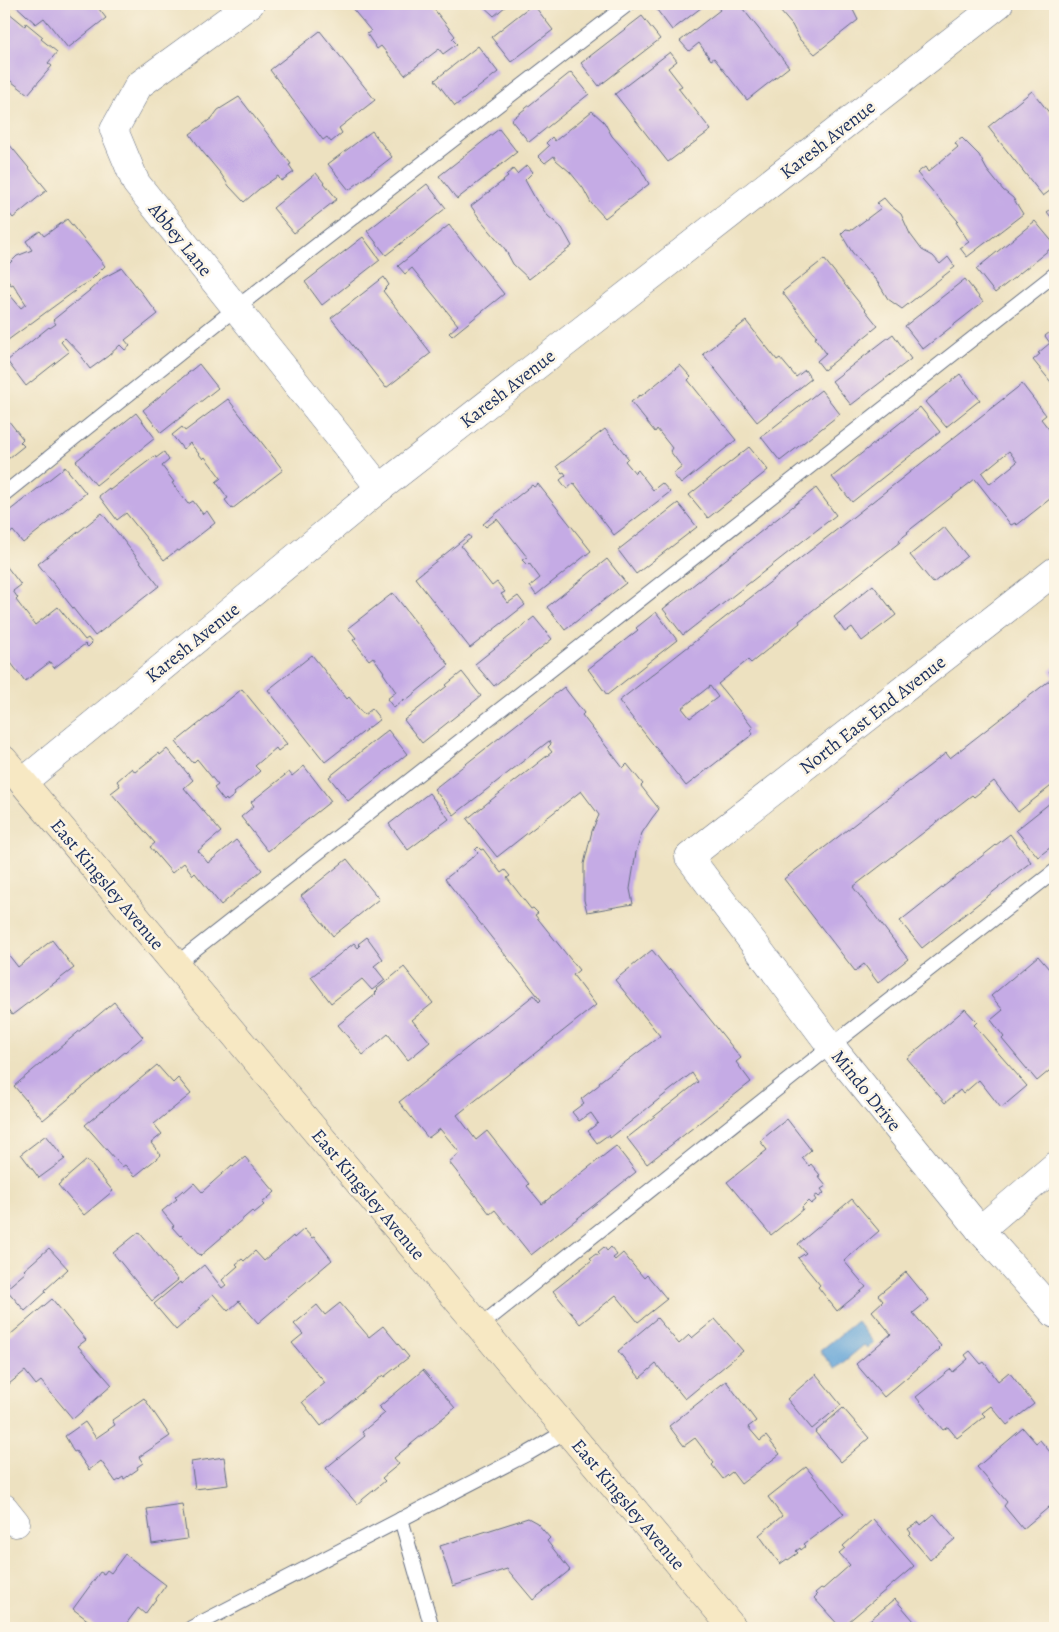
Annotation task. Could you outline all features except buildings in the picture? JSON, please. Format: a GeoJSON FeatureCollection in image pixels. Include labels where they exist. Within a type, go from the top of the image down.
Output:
{"type":"FeatureCollection","features":[{"type":"Feature","properties":{"kind":"street","name":"Abbey Lane"},"geometry":{"type":"LineString","coordinates":[[250,4],[139,85],[114,130],[136,182],[380,488]]}},
{"type":"Feature","properties":{"kind":"street","name":"Karesh Avenue"},"geometry":{"type":"LineString","coordinates":[[23,782],[380,488],[1000,4]]}},
{"type":"Feature","properties":{"kind":"street","name":"North East End Avenue"},"geometry":{"type":"LineString","coordinates":[[689,857],[1055,571]]}},
{"type":"Feature","properties":{"kind":"street","name":"East Kingsley Avenue"},"geometry":{"type":"LineString","coordinates":[[4,760],[568,1430],[730,1627]]}},
{"type":"Feature","properties":{"kind":"street","name":"Mindo Drive"},"geometry":{"type":"LineString","coordinates":[[689,857],[831,1046],[980,1230],[1055,1314]]}},
{"type":"Feature","properties":{"kind":"street"},"geometry":{"type":"LineString","coordinates":[[980,1230],[1055,1166]]}},
{"type":"Feature","properties":{"kind":"lane"},"geometry":{"type":"LineString","coordinates":[[4,494],[236,308],[628,4]]}},
{"type":"Feature","properties":{"kind":"lane"},"geometry":{"type":"LineString","coordinates":[[176,964],[1055,274]]}},
{"type":"Feature","properties":{"kind":"lane"},"geometry":{"type":"LineString","coordinates":[[480,1326],[831,1046],[1055,871]]}},
{"type":"Feature","properties":{"kind":"lane"},"geometry":{"type":"LineString","coordinates":[[192,1628],[527,1454],[568,1430]]}},
{"type":"Feature","properties":{"kind":"lane"},"geometry":{"type":"LineString","coordinates":[[401,1519],[432,1628]]}},
{"type":"Feature","properties":{"kind":"water"},"geometry":{"type":"Polygon","coordinates":[[[857,1321],[874,1343],[867,1348],[864,1345],[835,1369],[820,1351],[857,1321]]]}}]}
